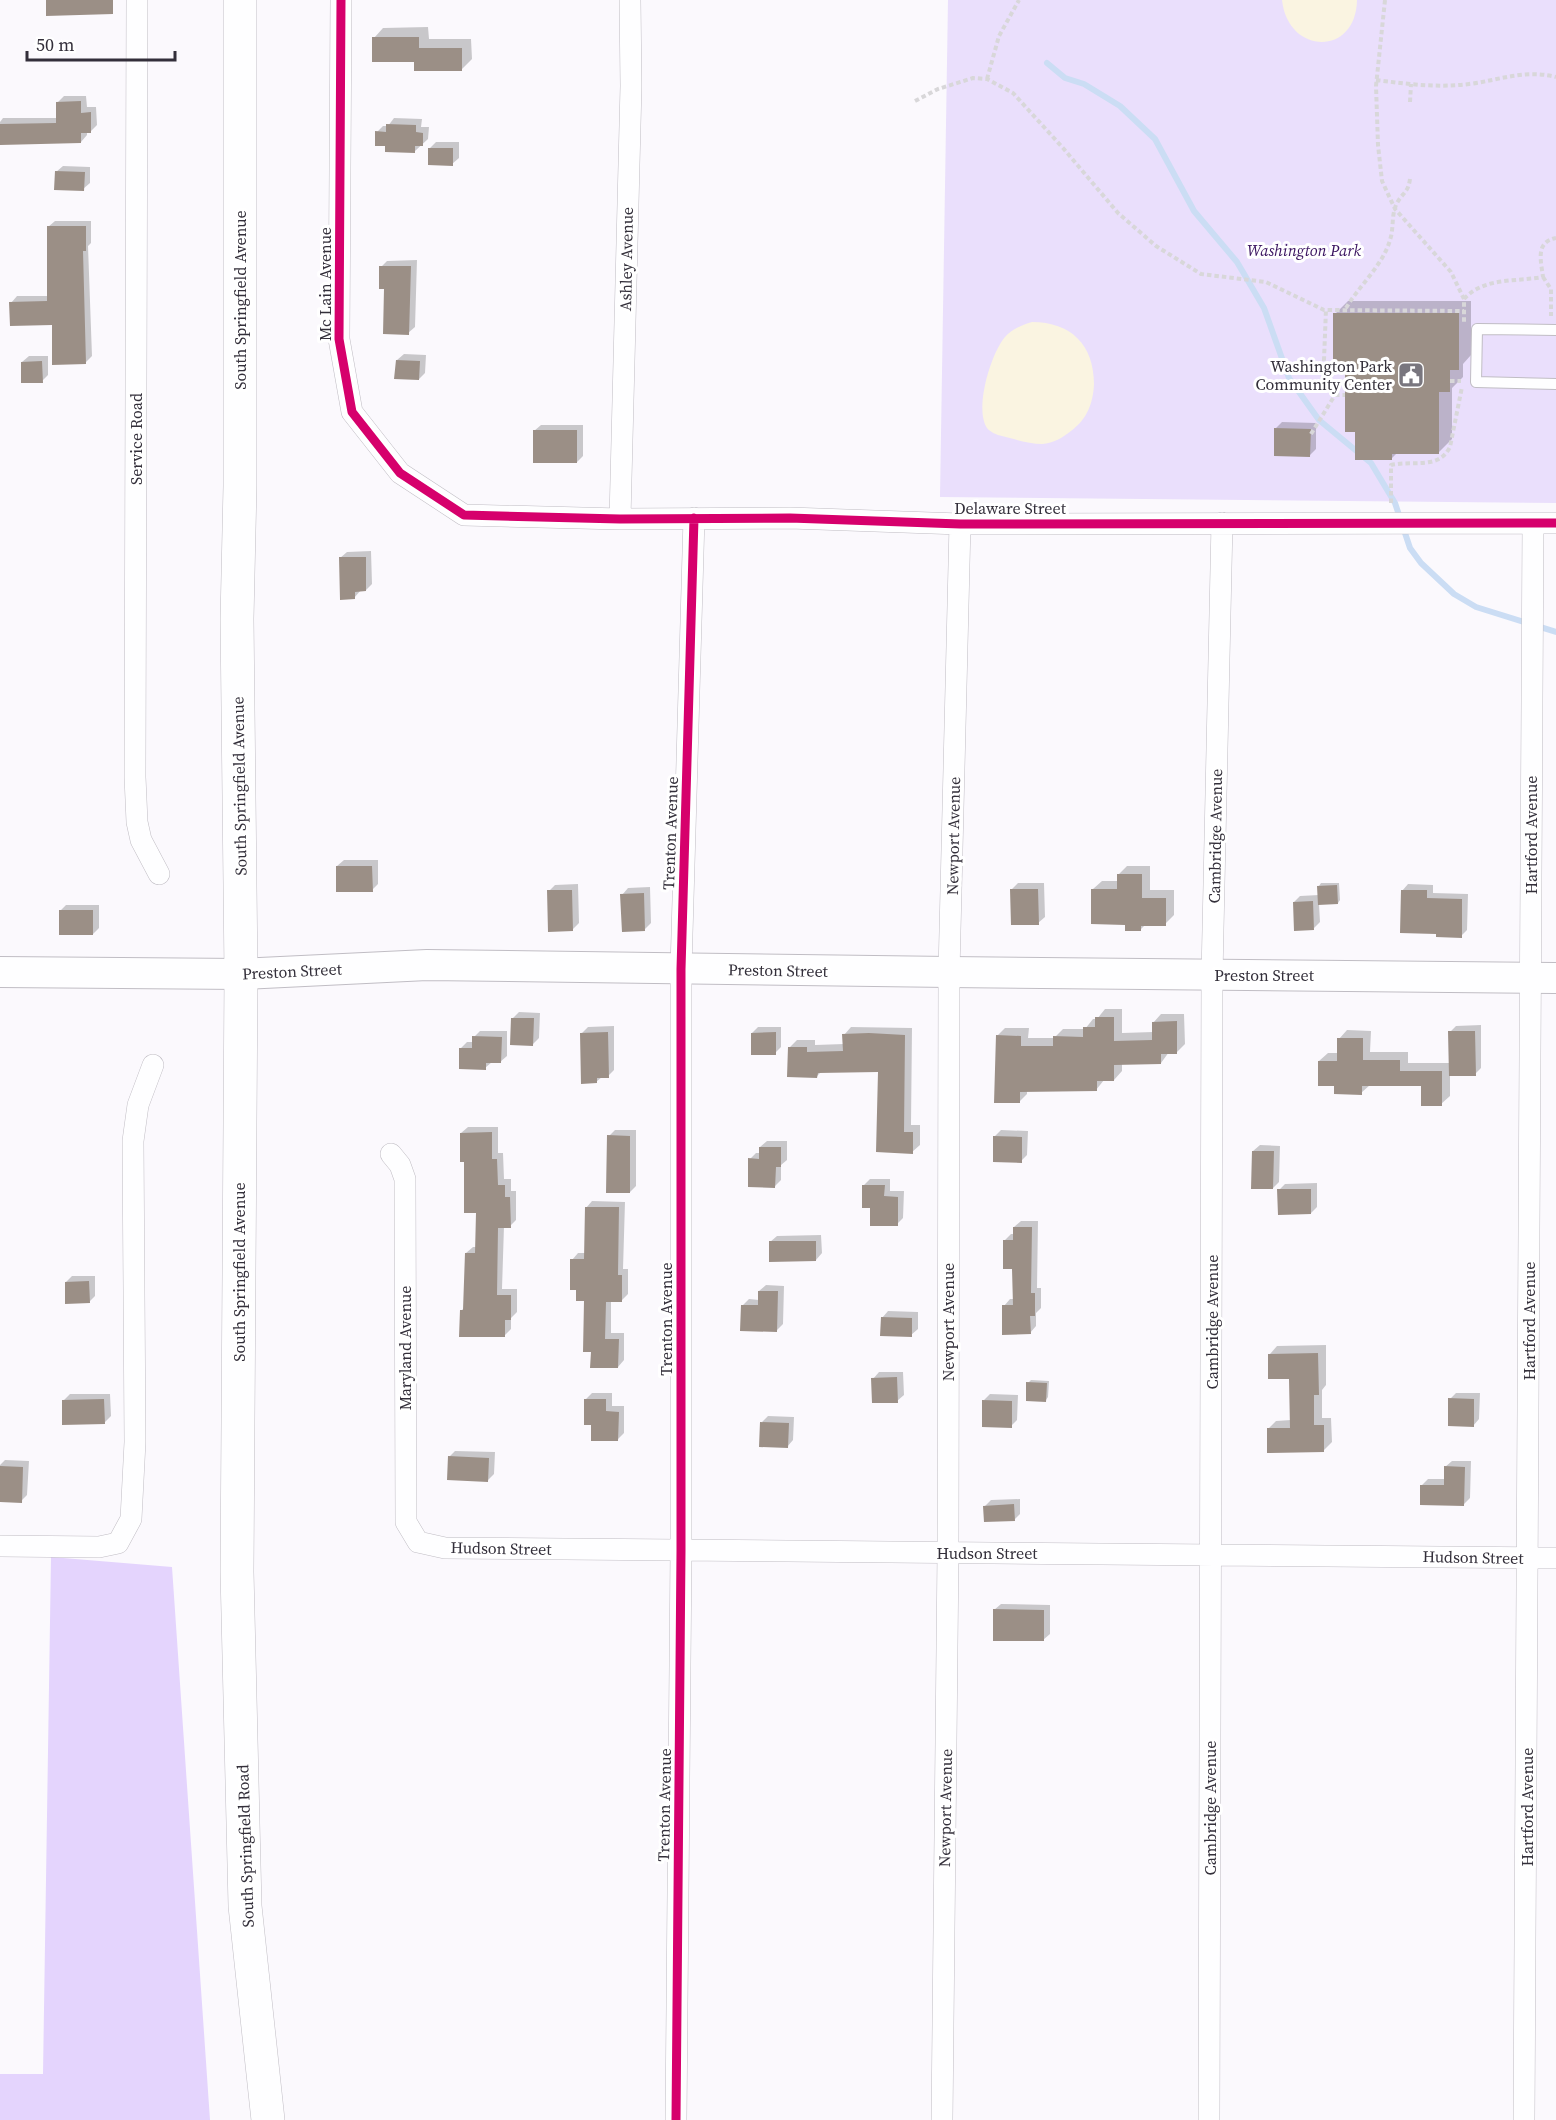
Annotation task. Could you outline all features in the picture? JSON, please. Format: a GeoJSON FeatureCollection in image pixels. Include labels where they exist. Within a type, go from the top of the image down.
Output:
{"type":"FeatureCollection","features":[{"type":"Feature","properties":{"kind":"main road","name":"South Springfield Avenue"},"geometry":{"type":"LineString","coordinates":[[237,1572],[241,974],[237,619],[240,486],[240,0]]}},
{"type":"Feature","properties":{"kind":"main road","name":"South Springfield Road"},"geometry":{"type":"LineString","coordinates":[[237,1572],[245,1906],[268,2120]]}},
{"type":"Feature","properties":{"kind":"street","name":"Service Road"},"geometry":{"type":"LineString","coordinates":[[137,0],[135,777],[137,822],[141,840],[159,874]]}},
{"type":"Feature","properties":{"kind":"street","name":"Mc Lain Avenue"},"geometry":{"type":"LineString","coordinates":[[341,0],[339,339],[352,412],[400,473],[464,515]]}},
{"type":"Feature","properties":{"kind":"street","name":"Ashley Avenue"},"geometry":{"type":"LineString","coordinates":[[620,519],[631,86],[630,0]]}},
{"type":"Feature","properties":{"kind":"street","name":"Delaware Street"},"geometry":{"type":"LineString","coordinates":[[464,515],[620,519],[790,518],[960,524],[1556,522]]}},
{"type":"Feature","properties":{"kind":"street","name":"Trenton Avenue"},"geometry":{"type":"LineString","coordinates":[[676,2120],[681,1551],[681,969],[694,518]]}},
{"type":"Feature","properties":{"kind":"street","name":"Cambridge Avenue"},"geometry":{"type":"LineString","coordinates":[[1209,2120],[1212,975],[1222,523]]}},
{"type":"Feature","properties":{"kind":"street","name":"Hartford Avenue"},"geometry":{"type":"LineString","coordinates":[[1524,2120],[1528,1558],[1543,978],[1533,523]]}},
{"type":"Feature","properties":{"kind":"street","name":"Newport Avenue"},"geometry":{"type":"LineString","coordinates":[[942,2120],[948,1553],[949,972],[960,524]]}},
{"type":"Feature","properties":{"kind":"street","name":"Preston Street"},"geometry":{"type":"LineString","coordinates":[[0,972],[241,974],[427,965],[1543,978]]}},
{"type":"Feature","properties":{"kind":"street"},"geometry":{"type":"LineString","coordinates":[[0,1546],[99,1547],[118,1543],[131,1519],[135,1442],[133,1141],[138,1106],[153,1065]]}},
{"type":"Feature","properties":{"kind":"street","name":"Maryland Avenue"},"geometry":{"type":"LineString","coordinates":[[391,1154],[400,1165],[405,1179],[406,1522],[418,1542]]}},
{"type":"Feature","properties":{"kind":"street","name":"Hudson Street"},"geometry":{"type":"LineString","coordinates":[[418,1542],[445,1548],[1556,1558]]}},
{"type":"Feature","properties":{"kind":"lane"},"geometry":{"type":"LineString","coordinates":[[1553,330],[1477,329],[1476,382],[1556,384]]}},
{"type":"Feature","properties":{"kind":"path"},"geometry":{"type":"LineString","coordinates":[[987,79],[999,36],[1019,0]]}},
{"type":"Feature","properties":{"kind":"path"},"geometry":{"type":"LineString","coordinates":[[1385,0],[1376,80],[1378,145],[1382,182],[1395,209],[1451,272],[1464,299],[1464,332]]}},
{"type":"Feature","properties":{"kind":"path"},"geometry":{"type":"LineString","coordinates":[[1376,80],[1436,86],[1468,84],[1518,74],[1540,73],[1556,77]]}},
{"type":"Feature","properties":{"kind":"path"},"geometry":{"type":"LineString","coordinates":[[915,101],[938,89],[973,78],[987,79],[1013,93],[1118,213],[1156,246],[1201,274],[1266,282],[1294,297],[1326,309],[1464,311]]}},
{"type":"Feature","properties":{"kind":"path"},"geometry":{"type":"LineString","coordinates":[[1410,102],[1411,84]]}},
{"type":"Feature","properties":{"kind":"path"},"geometry":{"type":"LineString","coordinates":[[1346,309],[1356,291],[1367,280],[1390,241],[1397,202],[1408,190],[1410,179]]}},
{"type":"Feature","properties":{"kind":"path"},"geometry":{"type":"LineString","coordinates":[[1553,330],[1551,289],[1543,277],[1539,258],[1541,248],[1549,239],[1556,238]]}},
{"type":"Feature","properties":{"kind":"path"},"geometry":{"type":"LineString","coordinates":[[1464,299],[1479,286],[1543,277]]}},
{"type":"Feature","properties":{"kind":"path"},"geometry":{"type":"LineString","coordinates":[[1311,434],[1335,396],[1334,387],[1326,374],[1324,360],[1326,309]]}},
{"type":"Feature","properties":{"kind":"path"},"geometry":{"type":"LineString","coordinates":[[1391,493],[1391,465],[1437,461],[1445,456],[1450,447],[1463,372]]}},
{"type":"Feature","properties":{"kind":"path"},"geometry":{"type":"LineString","coordinates":[[1450,381],[1463,381]]}},
{"type":"Feature","properties":{"kind":"path"},"geometry":{"type":"LineString","coordinates":[[1335,396],[1345,396]]}},
{"type":"Feature","properties":{"kind":"green space","name":"Washington Park"},"geometry":{"type":"Polygon","coordinates":[[[948,0],[1556,0],[1556,503],[940,497],[948,0]]]}},
{"type":"Feature","properties":{"kind":"shaded area"},"geometry":{"type":"Polygon","coordinates":[[[51,1557],[172,1567],[210,2120],[0,2120],[0,2074],[43,2074],[51,1557]]]}},
{"type":"Feature","properties":{"kind":"sand"},"geometry":{"type":"Polygon","coordinates":[[[1282,0],[1357,0],[1354,19],[1346,32],[1334,40],[1321,42],[1308,39],[1296,31],[1287,18],[1282,0]]]}},
{"type":"Feature","properties":{"kind":"sand"},"geometry":{"type":"Polygon","coordinates":[[[1032,322],[1058,326],[1078,338],[1085,347],[1093,370],[1092,398],[1085,416],[1064,436],[1042,444],[1000,436],[992,432],[987,428],[983,419],[982,408],[986,381],[994,355],[1005,337],[1021,326],[1032,322]]]}},
{"type":"Feature","properties":{"kind":"building"},"geometry":{"type":"Polygon","coordinates":[[[46,0],[113,0],[113,14],[46,16],[46,0]]]}},
{"type":"Feature","properties":{"kind":"building"},"geometry":{"type":"Polygon","coordinates":[[[372,37],[419,37],[419,48],[462,48],[462,71],[414,71],[414,62],[372,62],[372,37]]]}},
{"type":"Feature","properties":{"kind":"building"},"geometry":{"type":"Polygon","coordinates":[[[81,101],[81,113],[91,112],[91,133],[81,133],[81,143],[0,145],[0,124],[56,123],[56,102],[81,101]]]}},
{"type":"Feature","properties":{"kind":"building"},"geometry":{"type":"Polygon","coordinates":[[[386,124],[416,125],[416,132],[423,133],[423,146],[415,146],[415,153],[385,152],[385,146],[375,146],[375,131],[386,132],[386,124]]]}},
{"type":"Feature","properties":{"kind":"building"},"geometry":{"type":"Polygon","coordinates":[[[428,148],[453,148],[453,166],[428,165],[428,148]]]}},
{"type":"Feature","properties":{"kind":"building"},"geometry":{"type":"Polygon","coordinates":[[[55,171],[85,172],[84,191],[54,190],[55,171]]]}},
{"type":"Feature","properties":{"kind":"building"},"geometry":{"type":"Polygon","coordinates":[[[47,226],[86,226],[86,251],[83,251],[86,364],[52,365],[52,325],[10,326],[9,302],[47,301],[47,226]]]}},
{"type":"Feature","properties":{"kind":"building"},"geometry":{"type":"Polygon","coordinates":[[[379,266],[411,266],[409,335],[383,334],[384,289],[379,289],[379,266]]]}},
{"type":"Feature","properties":{"kind":"building"},"geometry":{"type":"Polygon","coordinates":[[[1333,313],[1459,313],[1459,370],[1450,370],[1450,392],[1439,392],[1439,454],[1392,454],[1392,460],[1355,460],[1355,432],[1345,432],[1345,370],[1333,370],[1333,313]]]}},
{"type":"Feature","properties":{"kind":"building"},"geometry":{"type":"Polygon","coordinates":[[[396,360],[420,361],[419,380],[394,379],[396,360]]]}},
{"type":"Feature","properties":{"kind":"building"},"geometry":{"type":"Polygon","coordinates":[[[42,361],[43,383],[21,383],[21,362],[42,361]]]}},
{"type":"Feature","properties":{"kind":"building"},"geometry":{"type":"Polygon","coordinates":[[[1274,428],[1311,429],[1310,457],[1274,456],[1274,428]]]}},
{"type":"Feature","properties":{"kind":"building"},"geometry":{"type":"Polygon","coordinates":[[[533,430],[577,430],[577,463],[533,463],[533,430]]]}},
{"type":"Feature","properties":{"kind":"building"},"geometry":{"type":"Polygon","coordinates":[[[339,557],[366,557],[366,591],[355,592],[355,599],[340,600],[339,557]]]}},
{"type":"Feature","properties":{"kind":"building"},"geometry":{"type":"Polygon","coordinates":[[[336,866],[372,866],[373,892],[336,892],[336,866]]]}},
{"type":"Feature","properties":{"kind":"building"},"geometry":{"type":"Polygon","coordinates":[[[1117,874],[1142,874],[1142,898],[1166,898],[1166,926],[1141,926],[1141,931],[1125,931],[1125,925],[1091,924],[1091,889],[1117,889],[1117,874]]]}},
{"type":"Feature","properties":{"kind":"building"},"geometry":{"type":"Polygon","coordinates":[[[1337,885],[1338,904],[1318,905],[1317,886],[1337,885]]]}},
{"type":"Feature","properties":{"kind":"building"},"geometry":{"type":"Polygon","coordinates":[[[1010,889],[1038,889],[1039,925],[1011,925],[1010,889]]]}},
{"type":"Feature","properties":{"kind":"building"},"geometry":{"type":"Polygon","coordinates":[[[547,890],[572,890],[573,931],[548,932],[547,890]]]}},
{"type":"Feature","properties":{"kind":"building"},"geometry":{"type":"Polygon","coordinates":[[[1401,890],[1427,890],[1427,898],[1462,899],[1462,938],[1436,937],[1436,934],[1400,933],[1401,890]]]}},
{"type":"Feature","properties":{"kind":"building"},"geometry":{"type":"Polygon","coordinates":[[[644,893],[645,931],[622,932],[620,894],[644,893]]]}},
{"type":"Feature","properties":{"kind":"building"},"geometry":{"type":"Polygon","coordinates":[[[1313,901],[1314,930],[1294,931],[1293,902],[1313,901]]]}},
{"type":"Feature","properties":{"kind":"building"},"geometry":{"type":"Polygon","coordinates":[[[59,910],[93,910],[93,935],[59,935],[59,910]]]}},
{"type":"Feature","properties":{"kind":"building"},"geometry":{"type":"Polygon","coordinates":[[[1095,1017],[1114,1017],[1114,1041],[1152,1040],[1152,1022],[1177,1021],[1177,1054],[1161,1054],[1161,1064],[1114,1065],[1114,1081],[1097,1081],[1097,1091],[1020,1092],[1020,1103],[994,1103],[996,1035],[1021,1036],[1021,1046],[1053,1046],[1053,1036],[1083,1037],[1083,1027],[1095,1027],[1095,1017]]]}},
{"type":"Feature","properties":{"kind":"building"},"geometry":{"type":"Polygon","coordinates":[[[511,1018],[534,1018],[533,1046],[510,1045],[511,1018]]]}},
{"type":"Feature","properties":{"kind":"building"},"geometry":{"type":"Polygon","coordinates":[[[1448,1031],[1475,1031],[1476,1076],[1449,1076],[1448,1031]]]}},
{"type":"Feature","properties":{"kind":"building"},"geometry":{"type":"Polygon","coordinates":[[[608,1032],[609,1078],[597,1078],[597,1083],[581,1084],[580,1033],[608,1032]]]}},
{"type":"Feature","properties":{"kind":"building"},"geometry":{"type":"Polygon","coordinates":[[[776,1032],[776,1055],[751,1055],[751,1033],[776,1032]]]}},
{"type":"Feature","properties":{"kind":"building"},"geometry":{"type":"Polygon","coordinates":[[[842,1034],[905,1035],[904,1132],[913,1132],[913,1154],[876,1152],[878,1072],[818,1073],[817,1078],[787,1077],[788,1047],[807,1047],[807,1052],[843,1051],[842,1034]]]}},
{"type":"Feature","properties":{"kind":"building"},"geometry":{"type":"Polygon","coordinates":[[[472,1036],[502,1037],[501,1063],[486,1063],[486,1070],[459,1069],[459,1048],[472,1048],[472,1036]]]}},
{"type":"Feature","properties":{"kind":"building"},"geometry":{"type":"Polygon","coordinates":[[[1337,1038],[1363,1038],[1363,1060],[1400,1060],[1400,1071],[1442,1071],[1442,1106],[1421,1106],[1421,1086],[1362,1086],[1362,1095],[1334,1094],[1334,1086],[1318,1086],[1318,1061],[1337,1061],[1337,1038]]]}},
{"type":"Feature","properties":{"kind":"building"},"geometry":{"type":"Polygon","coordinates":[[[492,1132],[492,1159],[497,1159],[498,1185],[505,1185],[505,1197],[510,1197],[511,1228],[498,1228],[497,1295],[511,1295],[511,1320],[505,1320],[505,1337],[459,1337],[460,1310],[463,1310],[465,1253],[475,1253],[476,1213],[464,1213],[464,1162],[460,1162],[460,1133],[492,1132]]]}},
{"type":"Feature","properties":{"kind":"building"},"geometry":{"type":"Polygon","coordinates":[[[607,1135],[630,1136],[630,1193],[606,1193],[607,1135]]]}},
{"type":"Feature","properties":{"kind":"building"},"geometry":{"type":"Polygon","coordinates":[[[993,1136],[1022,1137],[1022,1163],[993,1162],[993,1136]]]}},
{"type":"Feature","properties":{"kind":"building"},"geometry":{"type":"Polygon","coordinates":[[[759,1147],[781,1147],[781,1167],[776,1167],[775,1188],[748,1187],[748,1158],[759,1159],[759,1147]]]}},
{"type":"Feature","properties":{"kind":"building"},"geometry":{"type":"Polygon","coordinates":[[[1252,1151],[1274,1151],[1273,1189],[1251,1189],[1252,1151]]]}},
{"type":"Feature","properties":{"kind":"building"},"geometry":{"type":"Polygon","coordinates":[[[862,1185],[885,1185],[884,1196],[898,1197],[898,1226],[870,1226],[870,1208],[862,1208],[862,1185]]]}},
{"type":"Feature","properties":{"kind":"building"},"geometry":{"type":"Polygon","coordinates":[[[1277,1189],[1311,1189],[1311,1214],[1278,1215],[1277,1189]]]}},
{"type":"Feature","properties":{"kind":"building"},"geometry":{"type":"Polygon","coordinates":[[[585,1207],[619,1207],[618,1275],[622,1275],[622,1302],[606,1302],[605,1339],[619,1339],[618,1368],[590,1368],[591,1352],[583,1352],[584,1301],[576,1301],[576,1290],[570,1290],[570,1259],[584,1259],[585,1207]]]}},
{"type":"Feature","properties":{"kind":"building"},"geometry":{"type":"Polygon","coordinates":[[[1013,1227],[1032,1227],[1031,1293],[1035,1293],[1035,1316],[1030,1316],[1031,1334],[1002,1335],[1002,1305],[1013,1305],[1012,1269],[1003,1269],[1003,1240],[1013,1240],[1013,1227]]]}},
{"type":"Feature","properties":{"kind":"building"},"geometry":{"type":"Polygon","coordinates":[[[769,1241],[816,1241],[816,1261],[769,1262],[769,1241]]]}},
{"type":"Feature","properties":{"kind":"building"},"geometry":{"type":"Polygon","coordinates":[[[89,1281],[90,1303],[65,1304],[65,1282],[89,1281]]]}},
{"type":"Feature","properties":{"kind":"building"},"geometry":{"type":"Polygon","coordinates":[[[758,1291],[778,1291],[777,1332],[740,1331],[741,1305],[758,1305],[758,1291]]]}},
{"type":"Feature","properties":{"kind":"building"},"geometry":{"type":"Polygon","coordinates":[[[881,1317],[912,1318],[912,1337],[880,1336],[881,1317]]]}},
{"type":"Feature","properties":{"kind":"building"},"geometry":{"type":"Polygon","coordinates":[[[1318,1353],[1319,1395],[1314,1395],[1314,1425],[1324,1425],[1324,1452],[1267,1453],[1267,1428],[1290,1428],[1289,1379],[1268,1379],[1268,1354],[1318,1353]]]}},
{"type":"Feature","properties":{"kind":"building"},"geometry":{"type":"Polygon","coordinates":[[[897,1377],[898,1403],[872,1403],[871,1378],[897,1377]]]}},
{"type":"Feature","properties":{"kind":"building"},"geometry":{"type":"Polygon","coordinates":[[[1026,1382],[1047,1383],[1046,1402],[1026,1401],[1026,1382]]]}},
{"type":"Feature","properties":{"kind":"building"},"geometry":{"type":"Polygon","coordinates":[[[1448,1398],[1474,1399],[1474,1427],[1448,1426],[1448,1398]]]}},
{"type":"Feature","properties":{"kind":"building"},"geometry":{"type":"Polygon","coordinates":[[[104,1399],[105,1424],[62,1425],[62,1400],[104,1399]]]}},
{"type":"Feature","properties":{"kind":"building"},"geometry":{"type":"Polygon","coordinates":[[[584,1399],[606,1399],[606,1411],[619,1412],[618,1441],[591,1441],[591,1425],[584,1425],[584,1399]]]}},
{"type":"Feature","properties":{"kind":"building"},"geometry":{"type":"Polygon","coordinates":[[[982,1400],[1012,1401],[1012,1428],[982,1427],[982,1400]]]}},
{"type":"Feature","properties":{"kind":"building"},"geometry":{"type":"Polygon","coordinates":[[[760,1422],[789,1423],[788,1448],[759,1447],[760,1422]]]}},
{"type":"Feature","properties":{"kind":"building"},"geometry":{"type":"Polygon","coordinates":[[[448,1456],[489,1458],[488,1482],[447,1480],[448,1456]]]}},
{"type":"Feature","properties":{"kind":"building"},"geometry":{"type":"Polygon","coordinates":[[[0,1466],[23,1467],[22,1503],[0,1502],[0,1466]]]}},
{"type":"Feature","properties":{"kind":"building"},"geometry":{"type":"Polygon","coordinates":[[[1444,1466],[1465,1467],[1464,1506],[1420,1505],[1420,1485],[1444,1485],[1444,1466]]]}},
{"type":"Feature","properties":{"kind":"building"},"geometry":{"type":"Polygon","coordinates":[[[1014,1504],[1015,1521],[984,1522],[983,1506],[1014,1504]]]}},
{"type":"Feature","properties":{"kind":"building"},"geometry":{"type":"Polygon","coordinates":[[[993,1609],[1044,1610],[1044,1641],[993,1641],[993,1609]]]}},
{"type":"Feature","properties":{"kind":"waterway"},"geometry":{"type":"LineString","coordinates":[[1047,63],[1065,78],[1084,84],[1120,106],[1155,139],[1194,211],[1237,262],[1264,308],[1289,378],[1319,420],[1371,463],[1395,503],[1410,548],[1421,563],[1454,594],[1476,607],[1556,632]]}},
{"type":"Feature","properties":{"kind":"cycle path"},"geometry":{"type":"LineString","coordinates":[[341,0],[339,339],[352,412],[400,473],[464,515],[620,519],[790,518],[960,524],[1556,523]]}},
{"type":"Feature","properties":{"kind":"cycle path"},"geometry":{"type":"LineString","coordinates":[[676,2120],[681,1551],[681,969],[694,518]]}},
{"type":"Feature","properties":{"kind":"place","name":"Washington Park Community Center"},"geometry":{"type":"Point","coordinates":[1411,375]}}]}
